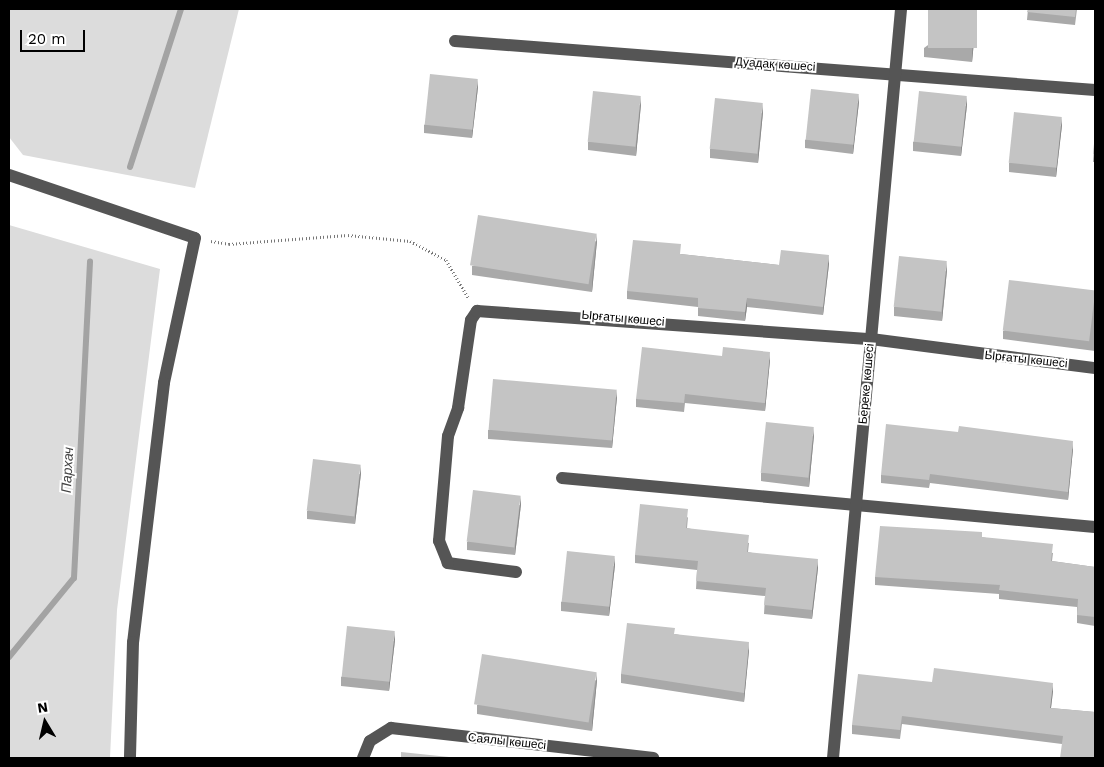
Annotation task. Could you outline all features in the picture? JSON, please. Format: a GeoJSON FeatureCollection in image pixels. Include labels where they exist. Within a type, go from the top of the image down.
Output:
{"type":"FeatureCollection","features":[{"type":"Feature","properties":{"kind":"street","name":"Береке көшесі"},"geometry":{"type":"LineString","coordinates":[[833,758],[858,505],[901,9]]}},
{"type":"Feature","properties":{"kind":"street","name":"Дуадақ көшесі"},"geometry":{"type":"LineString","coordinates":[[456,41],[1095,90]]}},
{"type":"Feature","properties":{"kind":"street"},"geometry":{"type":"LineString","coordinates":[[9,175],[195,238],[164,382],[133,642],[130,758]]}},
{"type":"Feature","properties":{"kind":"street","name":"Ырғаты көшесі"},"geometry":{"type":"LineString","coordinates":[[477,311],[486,308],[871,339],[1095,368]]}},
{"type":"Feature","properties":{"kind":"street"},"geometry":{"type":"LineString","coordinates":[[477,311],[471,320],[458,408],[448,436],[440,547],[448,563],[516,572]]}},
{"type":"Feature","properties":{"kind":"street"},"geometry":{"type":"LineString","coordinates":[[562,478],[1095,527]]}},
{"type":"Feature","properties":{"kind":"street","name":"Саялы көшесі"},"geometry":{"type":"LineString","coordinates":[[363,758],[370,741],[391,728],[653,758]]}},
{"type":"Feature","properties":{"kind":"path"},"geometry":{"type":"LineString","coordinates":[[195,238],[229,244],[348,235],[410,241],[446,260],[477,311]]}},
{"type":"Feature","properties":{"kind":"shaded area"},"geometry":{"type":"Polygon","coordinates":[[[9,9],[239,9],[195,188],[23,155],[9,137],[9,9]]]}},
{"type":"Feature","properties":{"kind":"shaded area"},"geometry":{"type":"Polygon","coordinates":[[[9,225],[160,269],[117,610],[110,758],[9,758],[9,225]]]}},
{"type":"Feature","properties":{"kind":"building"},"geometry":{"type":"Polygon","coordinates":[[[928,9],[977,9],[977,48],[928,48],[928,9]]]}},
{"type":"Feature","properties":{"kind":"building"},"geometry":{"type":"Polygon","coordinates":[[[1028,9],[1076,9],[1075,17],[1027,12],[1028,9]]]}},
{"type":"Feature","properties":{"kind":"building"},"geometry":{"type":"Polygon","coordinates":[[[430,74],[478,79],[472,130],[425,125],[430,74]]]}},
{"type":"Feature","properties":{"kind":"building"},"geometry":{"type":"Polygon","coordinates":[[[811,89],[859,94],[853,145],[806,140],[811,89]]]}},
{"type":"Feature","properties":{"kind":"building"},"geometry":{"type":"Polygon","coordinates":[[[593,91],[641,96],[635,147],[588,142],[593,91]]]}},
{"type":"Feature","properties":{"kind":"building"},"geometry":{"type":"Polygon","coordinates":[[[919,91],[967,96],[961,147],[914,142],[919,91]]]}},
{"type":"Feature","properties":{"kind":"building"},"geometry":{"type":"Polygon","coordinates":[[[715,98],[763,103],[757,154],[710,149],[715,98]]]}},
{"type":"Feature","properties":{"kind":"building"},"geometry":{"type":"Polygon","coordinates":[[[1014,112],[1062,117],[1056,168],[1009,163],[1014,112]]]}},
{"type":"Feature","properties":{"kind":"building"},"geometry":{"type":"Polygon","coordinates":[[[1095,133],[1095,154],[1093,154],[1095,133]]]}},
{"type":"Feature","properties":{"kind":"building"},"geometry":{"type":"Polygon","coordinates":[[[478,215],[597,234],[589,284],[470,265],[478,215]]]}},
{"type":"Feature","properties":{"kind":"building"},"geometry":{"type":"Polygon","coordinates":[[[633,240],[681,244],[680,254],[779,265],[781,250],[829,255],[823,307],[747,298],[745,312],[698,308],[698,298],[627,291],[633,240]]]}},
{"type":"Feature","properties":{"kind":"building"},"geometry":{"type":"Polygon","coordinates":[[[899,256],[947,261],[941,312],[894,307],[899,256]]]}},
{"type":"Feature","properties":{"kind":"building"},"geometry":{"type":"Polygon","coordinates":[[[1009,280],[1095,291],[1089,341],[1003,331],[1009,280]]]}},
{"type":"Feature","properties":{"kind":"building"},"geometry":{"type":"Polygon","coordinates":[[[642,347],[722,356],[723,347],[770,352],[765,403],[685,394],[684,403],[636,399],[642,347]]]}},
{"type":"Feature","properties":{"kind":"building"},"geometry":{"type":"Polygon","coordinates":[[[493,379],[617,390],[612,441],[489,430],[493,379]]]}},
{"type":"Feature","properties":{"kind":"building"},"geometry":{"type":"Polygon","coordinates":[[[766,422],[814,427],[808,478],[761,473],[766,422]]]}},
{"type":"Feature","properties":{"kind":"building"},"geometry":{"type":"Polygon","coordinates":[[[886,424],[958,432],[959,426],[1073,441],[1068,492],[930,474],[929,480],[881,475],[886,424]]]}},
{"type":"Feature","properties":{"kind":"building"},"geometry":{"type":"Polygon","coordinates":[[[313,459],[361,465],[354,516],[307,511],[313,459]]]}},
{"type":"Feature","properties":{"kind":"building"},"geometry":{"type":"Polygon","coordinates":[[[473,490],[521,496],[514,547],[467,542],[473,490]]]}},
{"type":"Feature","properties":{"kind":"building"},"geometry":{"type":"Polygon","coordinates":[[[640,504],[688,509],[686,528],[749,535],[747,552],[818,559],[812,610],[764,605],[766,588],[696,581],[698,561],[635,555],[640,504]]]}},
{"type":"Feature","properties":{"kind":"building"},"geometry":{"type":"Polygon","coordinates":[[[880,526],[982,532],[982,537],[1053,544],[1051,561],[1095,567],[1095,617],[1077,615],[1078,599],[999,590],[1000,585],[875,577],[880,526]]]}},
{"type":"Feature","properties":{"kind":"building"},"geometry":{"type":"Polygon","coordinates":[[[567,551],[615,556],[609,607],[562,602],[567,551]]]}},
{"type":"Feature","properties":{"kind":"building"},"geometry":{"type":"Polygon","coordinates":[[[627,623],[675,628],[674,634],[749,642],[744,693],[621,674],[627,623]]]}},
{"type":"Feature","properties":{"kind":"building"},"geometry":{"type":"Polygon","coordinates":[[[347,626],[395,631],[389,682],[342,677],[347,626]]]}},
{"type":"Feature","properties":{"kind":"building"},"geometry":{"type":"Polygon","coordinates":[[[482,654],[597,672],[589,723],[474,704],[482,654]]]}},
{"type":"Feature","properties":{"kind":"building"},"geometry":{"type":"Polygon","coordinates":[[[934,668],[1053,683],[1050,708],[1095,712],[1095,758],[1060,758],[1063,736],[902,716],[900,730],[852,725],[858,674],[932,682],[934,668]]]}},
{"type":"Feature","properties":{"kind":"building"},"geometry":{"type":"Polygon","coordinates":[[[401,752],[449,757],[449,758],[401,758],[401,752]]]}},
{"type":"Feature","properties":{"kind":"waterway","name":"Пархач"},"geometry":{"type":"LineString","coordinates":[[130,167],[181,9]]}},
{"type":"Feature","properties":{"kind":"waterway","name":"Пархач"},"geometry":{"type":"LineString","coordinates":[[9,657],[74,578],[90,261]]}}]}
